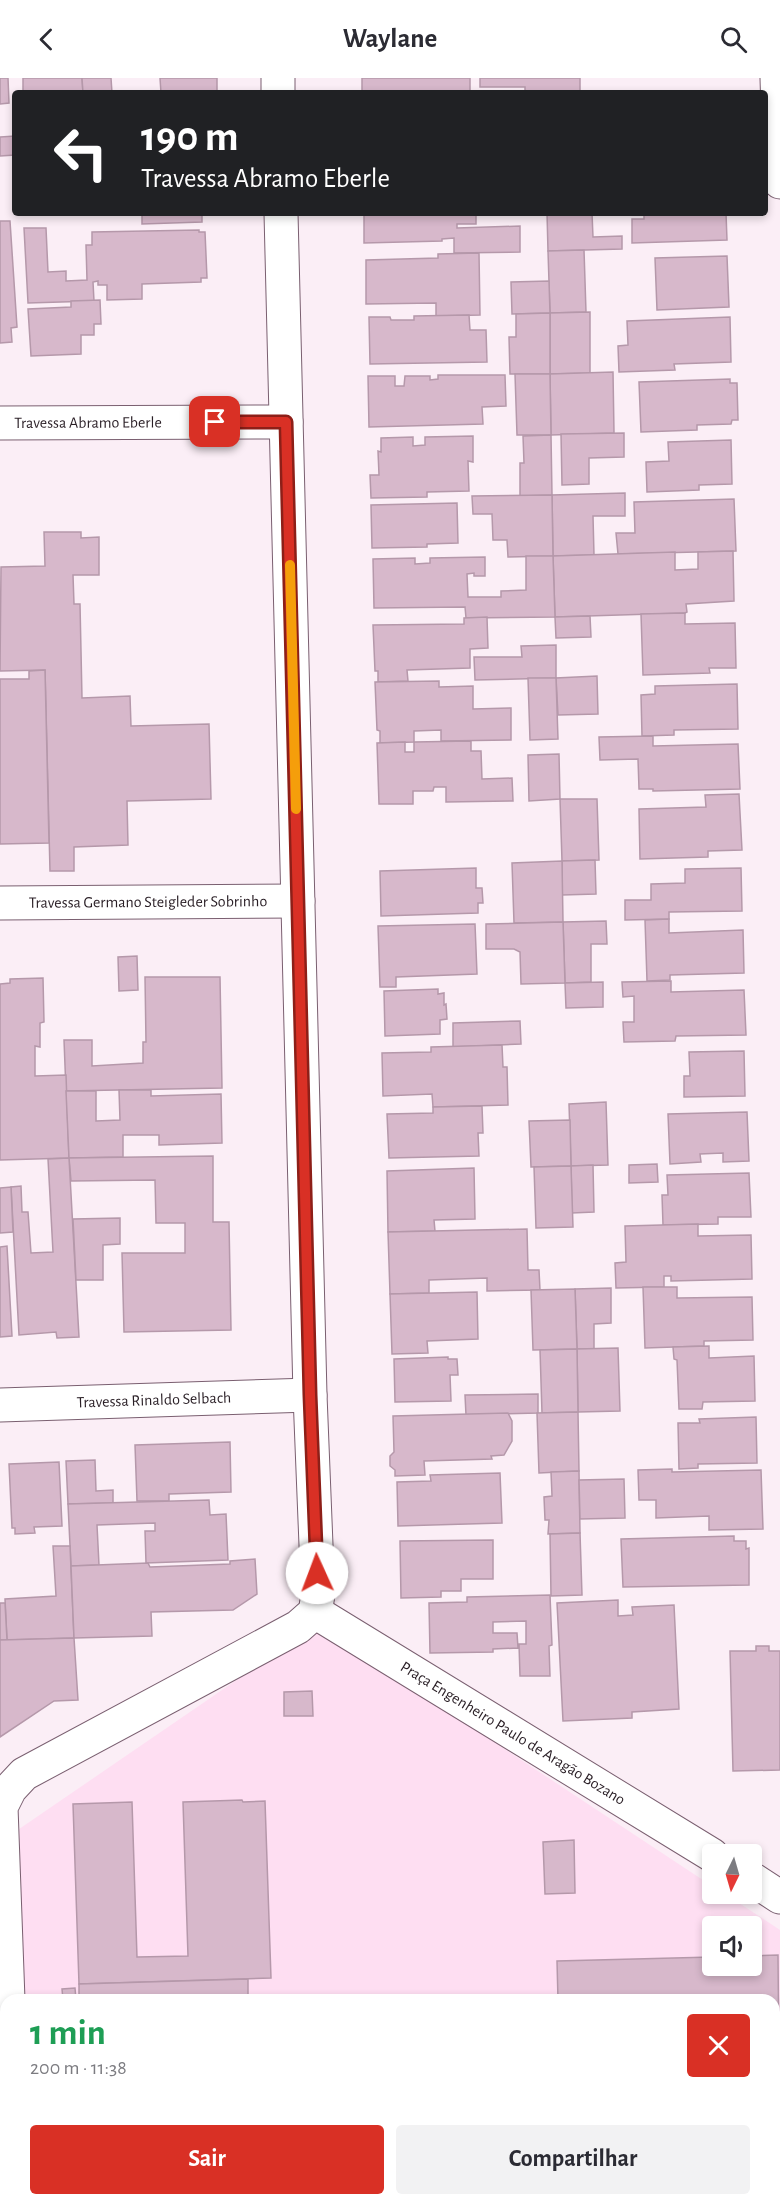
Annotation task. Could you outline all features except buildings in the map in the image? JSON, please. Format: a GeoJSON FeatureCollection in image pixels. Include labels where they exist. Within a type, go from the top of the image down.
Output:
{"type":"FeatureCollection","features":[{"type":"Feature","properties":{"kind":"street"},"geometry":{"type":"LineString","coordinates":[[777,78],[780,182]]}},
{"type":"Feature","properties":{"kind":"street"},"geometry":{"type":"LineString","coordinates":[[8,1994],[1,1807],[10,1789],[24,1774],[298,1627],[315,1612],[318,1595],[310,1395],[281,216]]}},
{"type":"Feature","properties":{"kind":"street","name":"Travessa Abramo Eberle"},"geometry":{"type":"LineString","coordinates":[[0,423],[286,422]]}},
{"type":"Feature","properties":{"kind":"street","name":"Travessa Germano Steigleder Sobrinho"},"geometry":{"type":"LineString","coordinates":[[0,903],[298,901]]}},
{"type":"Feature","properties":{"kind":"street","name":"Travessa Rinaldo Selbach"},"geometry":{"type":"LineString","coordinates":[[0,1405],[310,1395]]}},
{"type":"Feature","properties":{"kind":"street","name":"Praça Engenheiro Paulo de Aragão Bozano"},"geometry":{"type":"LineString","coordinates":[[315,1612],[702,1849]]}},
{"type":"Feature","properties":{"kind":"street"},"geometry":{"type":"LineString","coordinates":[[762,1885],[780,1897]]}},
{"type":"Feature","properties":{"kind":"shaded area"},"geometry":{"type":"Polygon","coordinates":[[[317,1625],[702,1879],[702,1904],[741,1904],[759,1916],[702,1916],[702,1976],[762,1976],[762,1918],[780,1930],[780,1994],[17,1994],[6,1838],[317,1625]]]}},
{"type":"Feature","properties":{"kind":"slow traffic"},"geometry":{"type":"LineString","coordinates":[[290,565],[296,809]]}},
{"type":"Feature","properties":{"kind":"route"},"geometry":{"type":"LineString","coordinates":[[215,422],[286,422],[310,1395],[317,1573]]}}]}
